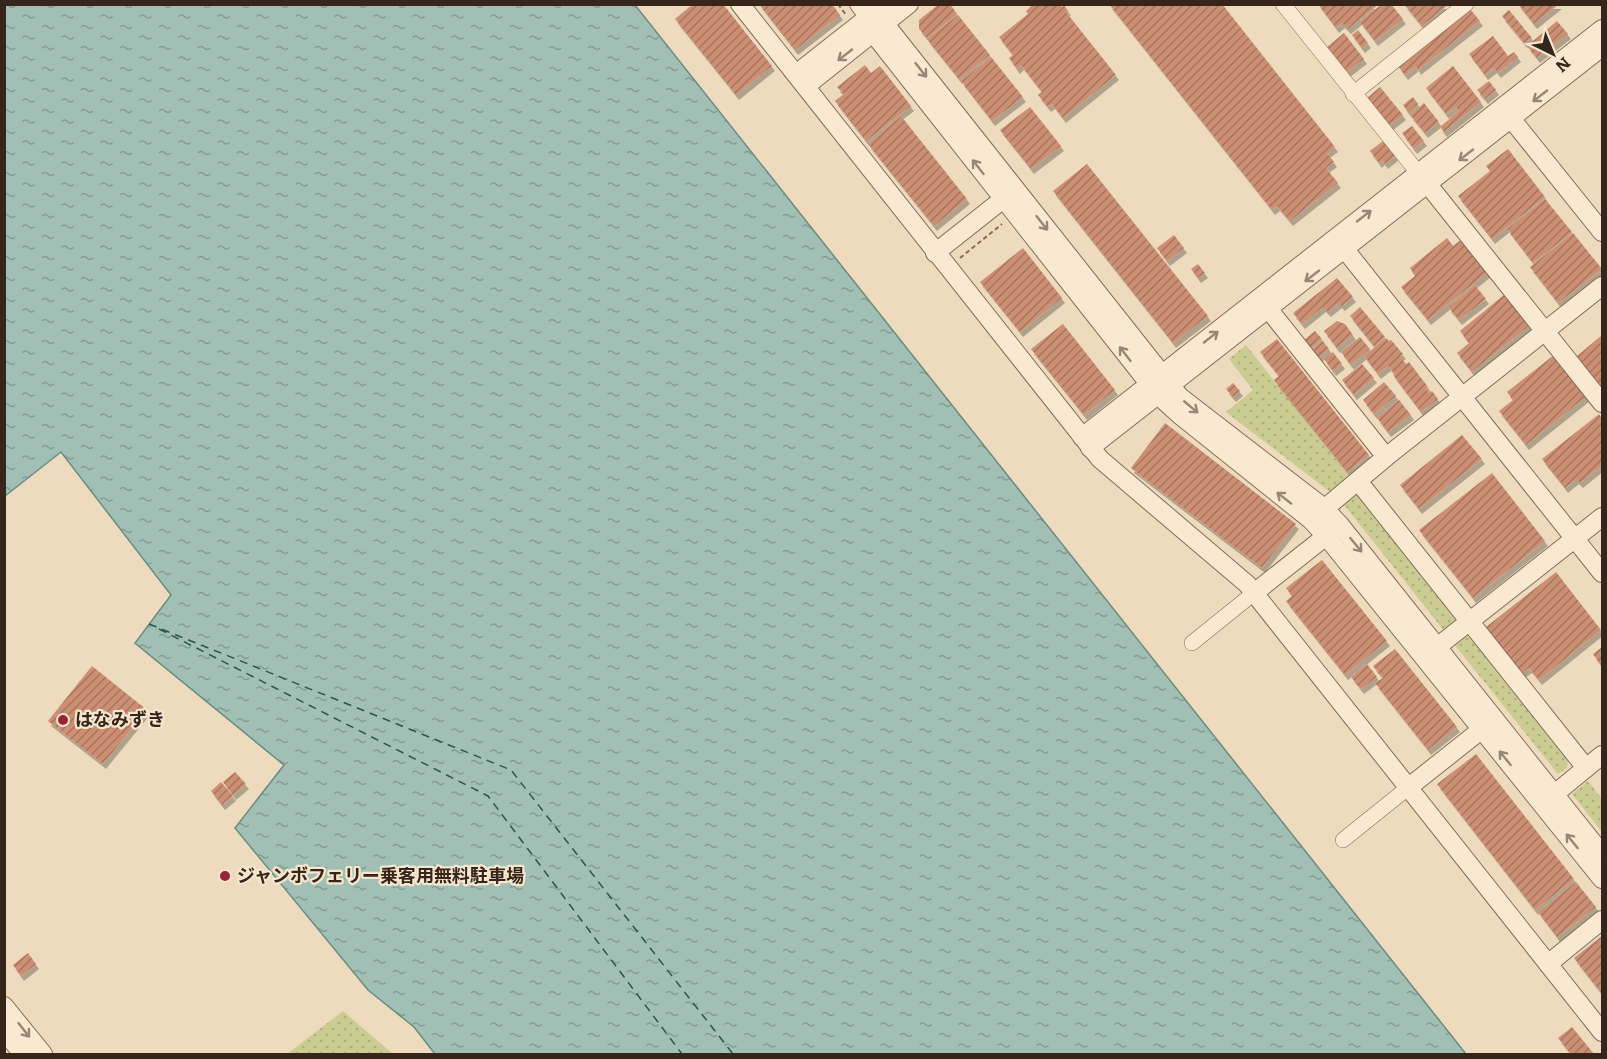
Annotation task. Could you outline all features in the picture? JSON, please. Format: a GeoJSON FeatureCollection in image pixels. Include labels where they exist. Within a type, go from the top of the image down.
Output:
{"type":"FeatureCollection","features":[{"type":"Feature","properties":{"kind":"street"},"geometry":{"type":"LineString","coordinates":[[741,4],[1086,443],[1100,459],[1254,593],[1602,1032]]}},
{"type":"Feature","properties":{"kind":"street"},"geometry":{"type":"LineString","coordinates":[[801,80],[872,20],[885,4]]}},
{"type":"Feature","properties":{"kind":"street"},"geometry":{"type":"LineString","coordinates":[[872,20],[909,4]]}},
{"type":"Feature","properties":{"kind":"street"},"geometry":{"type":"LineString","coordinates":[[1283,4],[1602,403]]}},
{"type":"Feature","properties":{"kind":"street"},"geometry":{"type":"LineString","coordinates":[[1353,94],[1466,4]]}},
{"type":"Feature","properties":{"kind":"street"},"geometry":{"type":"LineString","coordinates":[[872,20],[1160,385],[1180,416],[1317,514],[1437,647],[1489,724]]}},
{"type":"Feature","properties":{"kind":"street"},"geometry":{"type":"LineString","coordinates":[[1086,443],[1601,39]]}},
{"type":"Feature","properties":{"kind":"street"},"geometry":{"type":"LineString","coordinates":[[1507,113],[1602,232]]}},
{"type":"Feature","properties":{"kind":"street"},"geometry":{"type":"LineString","coordinates":[[935,253],[1009,194]]}},
{"type":"Feature","properties":{"kind":"street"},"geometry":{"type":"LineString","coordinates":[[1341,244],[1602,573]]}},
{"type":"Feature","properties":{"kind":"street"},"geometry":{"type":"LineString","coordinates":[[1317,514],[1602,286]]}},
{"type":"Feature","properties":{"kind":"street"},"geometry":{"type":"LineString","coordinates":[[1264,304],[1386,457]]}},
{"type":"Feature","properties":{"kind":"street"},"geometry":{"type":"LineString","coordinates":[[1358,481],[1586,768]]}},
{"type":"Feature","properties":{"kind":"street"},"geometry":{"type":"LineString","coordinates":[[1437,647],[1602,518]]}},
{"type":"Feature","properties":{"kind":"street"},"geometry":{"type":"LineString","coordinates":[[1192,643],[1333,530]]}},
{"type":"Feature","properties":{"kind":"street"},"geometry":{"type":"LineString","coordinates":[[1333,530],[1548,799],[1602,879]]}},
{"type":"Feature","properties":{"kind":"street"},"geometry":{"type":"LineString","coordinates":[[1343,840],[1489,724]]}},
{"type":"Feature","properties":{"kind":"street"},"geometry":{"type":"LineString","coordinates":[[1548,799],[1602,755]]}},
{"type":"Feature","properties":{"kind":"street"},"geometry":{"type":"LineString","coordinates":[[1548,799],[1602,854]]}},
{"type":"Feature","properties":{"kind":"street"},"geometry":{"type":"LineString","coordinates":[[1548,964],[1602,920]]}},
{"type":"Feature","properties":{"kind":"street"},"geometry":{"type":"LineString","coordinates":[[4,1006],[43,1054]]}},
{"type":"Feature","properties":{"kind":"street"},"geometry":{"type":"LineString","coordinates":[[4,1031],[23,1054]]}},
{"type":"Feature","properties":{"kind":"path"},"geometry":{"type":"LineString","coordinates":[[960,258],[1005,222]]}},
{"type":"Feature","properties":{"kind":"green space"},"geometry":{"type":"Polygon","coordinates":[[[1246,345],[1349,476],[1330,492],[1226,412],[1253,390],[1229,359],[1246,345]]]}},
{"type":"Feature","properties":{"kind":"green space"},"geometry":{"type":"Polygon","coordinates":[[[1351,493],[1362,494],[1457,613],[1456,623],[1445,632],[1341,501],[1351,493]]]}},
{"type":"Feature","properties":{"kind":"green space"},"geometry":{"type":"Polygon","coordinates":[[[1464,636],[1473,637],[1568,757],[1567,768],[1558,774],[1454,644],[1464,636]]]}},
{"type":"Feature","properties":{"kind":"green space"},"geometry":{"type":"Polygon","coordinates":[[[1588,781],[1602,799],[1602,832],[1572,794],[1588,781]]]}},
{"type":"Feature","properties":{"kind":"green space"},"geometry":{"type":"Polygon","coordinates":[[[343,1011],[393,1054],[287,1054],[343,1011]]]}},
{"type":"Feature","properties":{"kind":"water"},"geometry":{"type":"Polygon","coordinates":[[[5,4],[635,5],[1466,1054],[435,1054],[414,1027],[368,990],[235,828],[284,765],[135,643],[171,595],[61,452],[5,496],[5,4]]]}},
{"type":"Feature","properties":{"kind":"building"},"geometry":{"type":"Polygon","coordinates":[[[693,4],[723,4],[772,66],[736,95],[675,19],[693,4]]]}},
{"type":"Feature","properties":{"kind":"building"},"geometry":{"type":"Polygon","coordinates":[[[759,4],[832,4],[840,15],[795,50],[759,4]]]}},
{"type":"Feature","properties":{"kind":"building"},"geometry":{"type":"Polygon","coordinates":[[[939,4],[950,4],[957,14],[927,38],[919,29],[919,20],[939,4]]]}},
{"type":"Feature","properties":{"kind":"building"},"geometry":{"type":"Polygon","coordinates":[[[1033,4],[1060,4],[1062,7],[1064,5],[1068,11],[1066,12],[1116,75],[1063,118],[1052,104],[1048,107],[1038,95],[1042,92],[1021,65],[1017,69],[1009,58],[1013,55],[999,37],[1028,14],[1026,11],[1033,4]]]}},
{"type":"Feature","properties":{"kind":"building"},"geometry":{"type":"Polygon","coordinates":[[[1109,4],[1222,4],[1335,147],[1327,153],[1334,162],[1326,168],[1338,183],[1290,221],[1277,206],[1272,210],[1109,4]]]}},
{"type":"Feature","properties":{"kind":"building"},"geometry":{"type":"Polygon","coordinates":[[[1318,4],[1379,4],[1348,29],[1342,23],[1336,28],[1318,4]]]}},
{"type":"Feature","properties":{"kind":"building"},"geometry":{"type":"Polygon","coordinates":[[[1382,4],[1391,4],[1403,19],[1375,41],[1360,22],[1382,4]]]}},
{"type":"Feature","properties":{"kind":"building"},"geometry":{"type":"Polygon","coordinates":[[[1404,4],[1449,4],[1422,26],[1404,4]]]}},
{"type":"Feature","properties":{"kind":"building"},"geometry":{"type":"Polygon","coordinates":[[[1518,4],[1559,4],[1534,24],[1518,4]]]}},
{"type":"Feature","properties":{"kind":"building"},"geometry":{"type":"Polygon","coordinates":[[[1470,9],[1480,21],[1418,70],[1416,66],[1405,75],[1398,66],[1470,9]]]}},
{"type":"Feature","properties":{"kind":"building"},"geometry":{"type":"Polygon","coordinates":[[[1509,10],[1532,38],[1524,43],[1502,16],[1509,10]]]}},
{"type":"Feature","properties":{"kind":"building"},"geometry":{"type":"Polygon","coordinates":[[[958,15],[990,55],[959,79],[927,39],[958,15]]]}},
{"type":"Feature","properties":{"kind":"building"},"geometry":{"type":"Polygon","coordinates":[[[1557,21],[1568,34],[1537,58],[1527,46],[1557,21]]]}},
{"type":"Feature","properties":{"kind":"building"},"geometry":{"type":"Polygon","coordinates":[[[1358,30],[1368,43],[1362,48],[1352,35],[1358,30]]]}},
{"type":"Feature","properties":{"kind":"building"},"geometry":{"type":"Polygon","coordinates":[[[1344,33],[1364,59],[1347,72],[1327,47],[1344,33]]]}},
{"type":"Feature","properties":{"kind":"building"},"geometry":{"type":"Polygon","coordinates":[[[1493,36],[1508,56],[1514,52],[1518,57],[1498,73],[1494,68],[1485,75],[1469,54],[1493,36]]]}},
{"type":"Feature","properties":{"kind":"building"},"geometry":{"type":"Polygon","coordinates":[[[991,57],[1023,97],[992,121],[961,81],[991,57]]]}},
{"type":"Feature","properties":{"kind":"building"},"geometry":{"type":"Polygon","coordinates":[[[865,65],[871,73],[880,66],[911,106],[866,141],[835,101],[844,94],[837,87],[865,65]]]}},
{"type":"Feature","properties":{"kind":"building"},"geometry":{"type":"Polygon","coordinates":[[[1453,66],[1481,102],[1444,132],[1440,127],[1459,111],[1456,107],[1446,114],[1426,88],[1453,66]]]}},
{"type":"Feature","properties":{"kind":"building"},"geometry":{"type":"Polygon","coordinates":[[[1489,81],[1496,90],[1485,99],[1477,90],[1489,81]]]}},
{"type":"Feature","properties":{"kind":"building"},"geometry":{"type":"Polygon","coordinates":[[[1380,87],[1403,115],[1389,126],[1367,98],[1380,87]]]}},
{"type":"Feature","properties":{"kind":"building"},"geometry":{"type":"Polygon","coordinates":[[[1413,97],[1418,104],[1408,112],[1403,105],[1413,97]]]}},
{"type":"Feature","properties":{"kind":"building"},"geometry":{"type":"Polygon","coordinates":[[[1424,103],[1439,122],[1425,133],[1410,115],[1424,103]]]}},
{"type":"Feature","properties":{"kind":"building"},"geometry":{"type":"Polygon","coordinates":[[[1030,107],[1061,146],[1031,169],[1000,130],[1030,107]]]}},
{"type":"Feature","properties":{"kind":"building"},"geometry":{"type":"Polygon","coordinates":[[[901,116],[967,199],[934,226],[868,144],[901,116]]]}},
{"type":"Feature","properties":{"kind":"building"},"geometry":{"type":"Polygon","coordinates":[[[1412,126],[1424,141],[1414,149],[1402,133],[1412,126]]]}},
{"type":"Feature","properties":{"kind":"building"},"geometry":{"type":"Polygon","coordinates":[[[1383,141],[1395,156],[1385,164],[1382,160],[1379,163],[1370,151],[1383,141]]]}},
{"type":"Feature","properties":{"kind":"building"},"geometry":{"type":"Polygon","coordinates":[[[1508,149],[1545,197],[1492,239],[1458,196],[1490,171],[1486,166],[1508,149]]]}},
{"type":"Feature","properties":{"kind":"building"},"geometry":{"type":"Polygon","coordinates":[[[1087,164],[1208,316],[1173,343],[1053,191],[1087,164]]]}},
{"type":"Feature","properties":{"kind":"building"},"geometry":{"type":"Polygon","coordinates":[[[1545,199],[1572,232],[1533,263],[1507,229],[1545,199]]]}},
{"type":"Feature","properties":{"kind":"building"},"geometry":{"type":"Polygon","coordinates":[[[1573,233],[1602,269],[1558,303],[1530,267],[1573,233]]]}},
{"type":"Feature","properties":{"kind":"building"},"geometry":{"type":"Polygon","coordinates":[[[1174,235],[1184,248],[1167,261],[1157,248],[1174,235]]]}},
{"type":"Feature","properties":{"kind":"building"},"geometry":{"type":"Polygon","coordinates":[[[1447,238],[1453,246],[1462,239],[1488,272],[1428,320],[1401,287],[1415,276],[1410,268],[1447,238]]]}},
{"type":"Feature","properties":{"kind":"building"},"geometry":{"type":"Polygon","coordinates":[[[1023,248],[1062,298],[1020,332],[980,282],[1023,248]]]}},
{"type":"Feature","properties":{"kind":"building"},"geometry":{"type":"Polygon","coordinates":[[[1198,264],[1205,273],[1198,278],[1191,269],[1198,264]]]}},
{"type":"Feature","properties":{"kind":"building"},"geometry":{"type":"Polygon","coordinates":[[[1337,278],[1353,297],[1342,306],[1339,303],[1328,312],[1323,307],[1302,324],[1293,313],[1337,278]]]}},
{"type":"Feature","properties":{"kind":"building"},"geometry":{"type":"Polygon","coordinates":[[[1475,285],[1486,299],[1459,320],[1448,307],[1475,285]]]}},
{"type":"Feature","properties":{"kind":"building"},"geometry":{"type":"Polygon","coordinates":[[[1505,294],[1530,325],[1472,372],[1457,353],[1469,343],[1460,331],[1505,294]]]}},
{"type":"Feature","properties":{"kind":"building"},"geometry":{"type":"Polygon","coordinates":[[[1360,307],[1385,337],[1374,346],[1350,316],[1360,307]]]}},
{"type":"Feature","properties":{"kind":"building"},"geometry":{"type":"Polygon","coordinates":[[[1337,321],[1345,324],[1353,335],[1337,348],[1324,331],[1337,321]]]}},
{"type":"Feature","properties":{"kind":"building"},"geometry":{"type":"Polygon","coordinates":[[[1063,324],[1115,390],[1084,415],[1031,349],[1063,324]]]}},
{"type":"Feature","properties":{"kind":"building"},"geometry":{"type":"Polygon","coordinates":[[[1315,331],[1322,339],[1311,348],[1304,340],[1315,331]]]}},
{"type":"Feature","properties":{"kind":"building"},"geometry":{"type":"Polygon","coordinates":[[[1602,335],[1602,389],[1577,356],[1602,335]]]}},
{"type":"Feature","properties":{"kind":"building"},"geometry":{"type":"Polygon","coordinates":[[[1360,337],[1370,349],[1351,365],[1341,352],[1360,337]]]}},
{"type":"Feature","properties":{"kind":"building"},"geometry":{"type":"Polygon","coordinates":[[[1386,338],[1391,340],[1403,354],[1400,356],[1406,364],[1409,362],[1428,387],[1426,389],[1429,393],[1432,391],[1438,399],[1421,412],[1388,366],[1378,374],[1364,356],[1386,338]]]}},
{"type":"Feature","properties":{"kind":"building"},"geometry":{"type":"Polygon","coordinates":[[[1277,339],[1369,455],[1347,472],[1274,380],[1279,376],[1260,352],[1277,339]]]}},
{"type":"Feature","properties":{"kind":"building"},"geometry":{"type":"Polygon","coordinates":[[[1323,341],[1329,349],[1318,358],[1312,350],[1323,341]]]}},
{"type":"Feature","properties":{"kind":"building"},"geometry":{"type":"Polygon","coordinates":[[[1333,352],[1342,364],[1333,371],[1324,359],[1333,352]]]}},
{"type":"Feature","properties":{"kind":"building"},"geometry":{"type":"Polygon","coordinates":[[[1554,355],[1587,396],[1526,445],[1499,411],[1513,400],[1507,392],[1554,355]]]}},
{"type":"Feature","properties":{"kind":"building"},"geometry":{"type":"Polygon","coordinates":[[[1362,364],[1374,378],[1354,395],[1342,380],[1362,364]]]}},
{"type":"Feature","properties":{"kind":"building"},"geometry":{"type":"Polygon","coordinates":[[[1384,382],[1396,396],[1374,414],[1363,400],[1384,382]]]}},
{"type":"Feature","properties":{"kind":"building"},"geometry":{"type":"Polygon","coordinates":[[[1233,383],[1240,391],[1233,397],[1226,389],[1233,383]]]}},
{"type":"Feature","properties":{"kind":"building"},"geometry":{"type":"Polygon","coordinates":[[[1399,400],[1411,415],[1388,432],[1377,418],[1399,400]]]}},
{"type":"Feature","properties":{"kind":"building"},"geometry":{"type":"Polygon","coordinates":[[[1599,414],[1602,419],[1602,465],[1580,483],[1576,479],[1565,488],[1542,459],[1599,414]]]}},
{"type":"Feature","properties":{"kind":"building"},"geometry":{"type":"Polygon","coordinates":[[[1165,423],[1296,524],[1262,568],[1131,468],[1165,423]]]}},
{"type":"Feature","properties":{"kind":"building"},"geometry":{"type":"Polygon","coordinates":[[[1462,435],[1482,459],[1419,509],[1400,485],[1462,435]]]}},
{"type":"Feature","properties":{"kind":"building"},"geometry":{"type":"Polygon","coordinates":[[[1492,473],[1545,541],[1473,598],[1419,530],[1492,473]]]}},
{"type":"Feature","properties":{"kind":"building"},"geometry":{"type":"Polygon","coordinates":[[[1322,560],[1387,641],[1345,675],[1286,601],[1292,596],[1286,588],[1322,560]]]}},
{"type":"Feature","properties":{"kind":"building"},"geometry":{"type":"Polygon","coordinates":[[[1556,572],[1601,630],[1539,680],[1529,668],[1522,673],[1486,627],[1556,572]]]}},
{"type":"Feature","properties":{"kind":"building"},"geometry":{"type":"Polygon","coordinates":[[[1602,647],[1602,667],[1593,654],[1602,647]]]}},
{"type":"Feature","properties":{"kind":"building"},"geometry":{"type":"Polygon","coordinates":[[[1395,649],[1457,727],[1428,750],[1375,683],[1383,678],[1373,666],[1395,649]]]}},
{"type":"Feature","properties":{"kind":"building"},"geometry":{"type":"Polygon","coordinates":[[[1367,664],[1377,677],[1361,689],[1351,677],[1367,664]]]}},
{"type":"Feature","properties":{"kind":"building"},"geometry":{"type":"Polygon","coordinates":[[[92,666],[147,710],[103,764],[48,721],[92,666]]]}},
{"type":"Feature","properties":{"kind":"building"},"geometry":{"type":"Polygon","coordinates":[[[1476,754],[1574,879],[1535,910],[1437,784],[1476,754]]]}},
{"type":"Feature","properties":{"kind":"building"},"geometry":{"type":"Polygon","coordinates":[[[235,772],[246,784],[233,795],[223,782],[235,772]]]}},
{"type":"Feature","properties":{"kind":"building"},"geometry":{"type":"Polygon","coordinates":[[[221,782],[233,796],[222,805],[211,791],[221,782]]]}},
{"type":"Feature","properties":{"kind":"building"},"geometry":{"type":"Polygon","coordinates":[[[1576,882],[1596,907],[1557,937],[1538,912],[1576,882]]]}},
{"type":"Feature","properties":{"kind":"building"},"geometry":{"type":"Polygon","coordinates":[[[1602,936],[1602,994],[1574,958],[1602,936]]]}},
{"type":"Feature","properties":{"kind":"building"},"geometry":{"type":"Polygon","coordinates":[[[28,953],[36,964],[21,976],[13,965],[28,953]]]}},
{"type":"Feature","properties":{"kind":"building"},"geometry":{"type":"Polygon","coordinates":[[[1572,1027],[1594,1054],[1571,1054],[1558,1038],[1572,1027]]]}},
{"type":"Feature","properties":{"kind":"ferry route"},"geometry":{"type":"LineString","coordinates":[[149,624],[511,770],[733,1054]]}},
{"type":"Feature","properties":{"kind":"ferry route"},"geometry":{"type":"LineString","coordinates":[[159,629],[488,796],[682,1054]]}},
{"type":"Feature","properties":{"kind":"place","name":"はなみずき"},"geometry":{"type":"Point","coordinates":[63,720]}},
{"type":"Feature","properties":{"kind":"place","name":"ジャンボフェリー乗客用無料駐車場"},"geometry":{"type":"Point","coordinates":[225,876]}}]}
